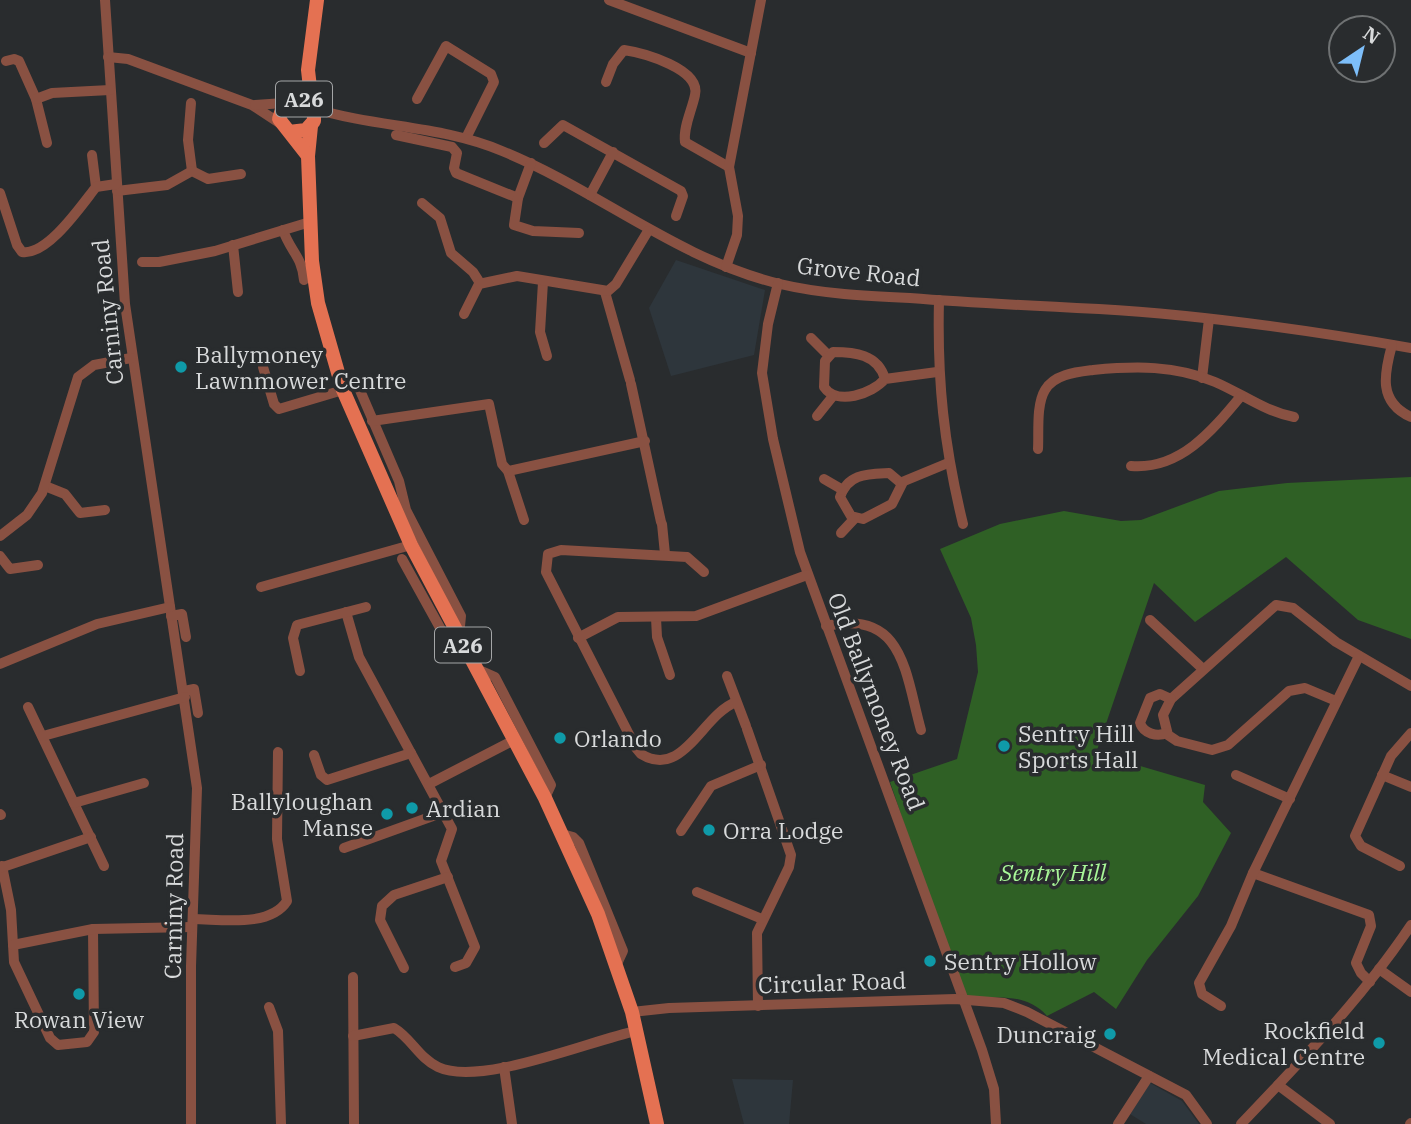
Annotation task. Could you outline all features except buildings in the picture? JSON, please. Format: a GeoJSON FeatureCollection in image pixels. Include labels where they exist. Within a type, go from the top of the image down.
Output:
{"type":"FeatureCollection","features":[{"type":"Feature","properties":{"kind":"main road","name":"A26"},"geometry":{"type":"LineString","coordinates":[[317,0],[314,44],[308,70],[312,107],[308,156],[310,222],[318,303],[343,390],[411,545],[562,834],[617,964],[632,1012],[657,1124]]}},
{"type":"Feature","properties":{"kind":"main road","name":"A26"},"geometry":{"type":"LineString","coordinates":[[308,70],[279,113],[285,128],[308,156]]}},
{"type":"Feature","properties":{"kind":"main road","name":"A26"},"geometry":{"type":"LineString","coordinates":[[286,101],[299,98],[312,107]]}},
{"type":"Feature","properties":{"kind":"main road","name":"A26"},"geometry":{"type":"LineString","coordinates":[[285,128],[301,133],[312,125]]}},
{"type":"Feature","properties":{"kind":"street","name":"Carniny Road"},"geometry":{"type":"LineString","coordinates":[[105,0],[116,187],[131,359],[197,788],[192,923],[191,1124]]}},
{"type":"Feature","properties":{"kind":"street"},"geometry":{"type":"LineString","coordinates":[[609,0],[751,53]]}},
{"type":"Feature","properties":{"kind":"street"},"geometry":{"type":"LineString","coordinates":[[726,267],[737,235],[738,216],[729,167],[761,0]]}},
{"type":"Feature","properties":{"kind":"street"},"geometry":{"type":"LineString","coordinates":[[416,99],[446,46],[491,74],[493,84],[466,138]]}},
{"type":"Feature","properties":{"kind":"street"},"geometry":{"type":"LineString","coordinates":[[606,82],[613,64],[624,50],[688,73],[696,90],[685,142],[729,167]]}},
{"type":"Feature","properties":{"kind":"street"},"geometry":{"type":"LineString","coordinates":[[108,57],[128,60],[252,105],[285,128]]}},
{"type":"Feature","properties":{"kind":"street"},"geometry":{"type":"LineString","coordinates":[[6,61],[19,61],[36,99],[47,143]]}},
{"type":"Feature","properties":{"kind":"street"},"geometry":{"type":"LineString","coordinates":[[36,99],[52,93],[110,90]]}},
{"type":"Feature","properties":{"kind":"street"},"geometry":{"type":"LineString","coordinates":[[252,105],[286,101]]}},
{"type":"Feature","properties":{"kind":"street"},"geometry":{"type":"LineString","coordinates":[[191,103],[188,140],[192,171]]}},
{"type":"Feature","properties":{"kind":"street","name":"Grove Road"},"geometry":{"type":"LineString","coordinates":[[312,107],[336,116],[432,129],[466,138],[531,163],[648,231],[726,267],[778,284],[843,294],[1110,310],[1209,320],[1411,348]]}},
{"type":"Feature","properties":{"kind":"street","name":"Grove Road"},"geometry":{"type":"LineString","coordinates":[[312,125],[336,116]]}},
{"type":"Feature","properties":{"kind":"street"},"geometry":{"type":"LineString","coordinates":[[544,143],[563,125],[613,152],[681,191],[676,216]]}},
{"type":"Feature","properties":{"kind":"street"},"geometry":{"type":"LineString","coordinates":[[396,135],[452,146],[457,152],[456,173],[518,198]]}},
{"type":"Feature","properties":{"kind":"street"},"geometry":{"type":"LineString","coordinates":[[590,195],[613,152]]}},
{"type":"Feature","properties":{"kind":"street"},"geometry":{"type":"LineString","coordinates":[[0,193],[18,245],[22,252],[30,253],[44,246],[73,217],[96,187],[92,156]]}},
{"type":"Feature","properties":{"kind":"street"},"geometry":{"type":"LineString","coordinates":[[531,163],[513,220],[517,228],[579,233]]}},
{"type":"Feature","properties":{"kind":"street"},"geometry":{"type":"LineString","coordinates":[[96,187],[167,185],[192,171]]}},
{"type":"Feature","properties":{"kind":"street"},"geometry":{"type":"LineString","coordinates":[[192,171],[208,179],[241,174]]}},
{"type":"Feature","properties":{"kind":"street"},"geometry":{"type":"LineString","coordinates":[[422,204],[440,218],[452,253],[480,283]]}},
{"type":"Feature","properties":{"kind":"street"},"geometry":{"type":"LineString","coordinates":[[142,262],[159,262],[233,245],[310,222]]}},
{"type":"Feature","properties":{"kind":"street"},"geometry":{"type":"LineString","coordinates":[[283,230],[289,244],[300,258],[304,280]]}},
{"type":"Feature","properties":{"kind":"street"},"geometry":{"type":"LineString","coordinates":[[480,283],[513,276],[605,292],[616,284],[648,231]]}},
{"type":"Feature","properties":{"kind":"street"},"geometry":{"type":"LineString","coordinates":[[233,245],[238,292]]}},
{"type":"Feature","properties":{"kind":"street"},"geometry":{"type":"LineString","coordinates":[[543,282],[540,331],[547,356]]}},
{"type":"Feature","properties":{"kind":"street"},"geometry":{"type":"LineString","coordinates":[[464,314],[480,283]]}},
{"type":"Feature","properties":{"kind":"street","name":"Old Ballymoney Road"},"geometry":{"type":"LineString","coordinates":[[778,284],[768,324],[762,373],[779,463],[807,575],[869,734],[964,1000],[994,1089],[996,1124]]}},
{"type":"Feature","properties":{"kind":"street"},"geometry":{"type":"LineString","coordinates":[[605,292],[645,442],[662,523],[665,555]]}},
{"type":"Feature","properties":{"kind":"street"},"geometry":{"type":"LineString","coordinates":[[939,300],[937,372],[948,463],[963,524]]}},
{"type":"Feature","properties":{"kind":"street"},"geometry":{"type":"LineString","coordinates":[[1202,378],[1209,320]]}},
{"type":"Feature","properties":{"kind":"street"},"geometry":{"type":"LineString","coordinates":[[811,338],[828,355]]}},
{"type":"Feature","properties":{"kind":"street"},"geometry":{"type":"LineString","coordinates":[[1392,345],[1385,372],[1386,392],[1397,409],[1411,417]]}},
{"type":"Feature","properties":{"kind":"street"},"geometry":{"type":"LineString","coordinates":[[834,396],[823,383],[828,355],[833,352],[862,354],[877,365],[885,379]]}},
{"type":"Feature","properties":{"kind":"street"},"geometry":{"type":"LineString","coordinates":[[0,536],[27,514],[45,486],[78,377],[94,365],[131,359]]}},
{"type":"Feature","properties":{"kind":"street"},"geometry":{"type":"LineString","coordinates":[[1038,449],[1042,394],[1049,384],[1065,375],[1138,366],[1202,378],[1267,411],[1294,417]]}},
{"type":"Feature","properties":{"kind":"street"},"geometry":{"type":"LineString","coordinates":[[263,367],[274,405],[280,409],[343,390]]}},
{"type":"Feature","properties":{"kind":"street"},"geometry":{"type":"LineString","coordinates":[[817,416],[834,396],[855,395],[885,379],[937,372]]}},
{"type":"Feature","properties":{"kind":"street"},"geometry":{"type":"LineString","coordinates":[[356,381],[400,481],[406,510],[461,616],[458,634],[449,644],[402,559]]}},
{"type":"Feature","properties":{"kind":"street"},"geometry":{"type":"LineString","coordinates":[[1131,466],[1158,465],[1196,444],[1210,433],[1241,396]]}},
{"type":"Feature","properties":{"kind":"street"},"geometry":{"type":"LineString","coordinates":[[372,421],[487,403],[492,409],[502,464],[508,471],[524,520]]}},
{"type":"Feature","properties":{"kind":"street"},"geometry":{"type":"LineString","coordinates":[[508,471],[645,442]]}},
{"type":"Feature","properties":{"kind":"street"},"geometry":{"type":"LineString","coordinates":[[841,533],[855,518],[869,517],[892,504],[902,482],[948,463]]}},
{"type":"Feature","properties":{"kind":"street"},"geometry":{"type":"LineString","coordinates":[[855,518],[842,504],[842,490],[853,478],[889,473],[902,482]]}},
{"type":"Feature","properties":{"kind":"street"},"geometry":{"type":"LineString","coordinates":[[824,479],[842,490]]}},
{"type":"Feature","properties":{"kind":"street"},"geometry":{"type":"LineString","coordinates":[[385,488],[400,481]]}},
{"type":"Feature","properties":{"kind":"street"},"geometry":{"type":"LineString","coordinates":[[45,486],[65,494],[80,513],[104,510]]}},
{"type":"Feature","properties":{"kind":"street"},"geometry":{"type":"LineString","coordinates":[[261,587],[411,545]]}},
{"type":"Feature","properties":{"kind":"street"},"geometry":{"type":"LineString","coordinates":[[704,572],[691,558],[561,550],[548,554],[546,572],[636,748],[650,760],[664,762],[677,757],[718,711],[736,702]]}},
{"type":"Feature","properties":{"kind":"street"},"geometry":{"type":"LineString","coordinates":[[0,556],[9,569],[38,565]]}},
{"type":"Feature","properties":{"kind":"street"},"geometry":{"type":"LineString","coordinates":[[578,638],[618,617],[696,616],[807,575]]}},
{"type":"Feature","properties":{"kind":"street"},"geometry":{"type":"LineString","coordinates":[[1336,701],[1305,688],[1289,691],[1231,743],[1219,749],[1177,741],[1167,733],[1163,715],[1171,699],[1269,609],[1280,605],[1293,608],[1359,656],[1411,686]]}},
{"type":"Feature","properties":{"kind":"street"},"geometry":{"type":"LineString","coordinates":[[300,671],[292,635],[296,626],[366,607]]}},
{"type":"Feature","properties":{"kind":"street","name":"Carniny Road"},"geometry":{"type":"LineString","coordinates":[[171,612],[182,614],[186,637]]}},
{"type":"Feature","properties":{"kind":"street"},"geometry":{"type":"LineString","coordinates":[[0,664],[97,624],[171,612]]}},
{"type":"Feature","properties":{"kind":"street"},"geometry":{"type":"LineString","coordinates":[[346,612],[359,657],[444,812],[453,834],[441,860],[474,943],[471,958],[465,964],[455,967]]}},
{"type":"Feature","properties":{"kind":"street"},"geometry":{"type":"LineString","coordinates":[[656,618],[657,637],[670,676]]}},
{"type":"Feature","properties":{"kind":"street"},"geometry":{"type":"LineString","coordinates":[[1150,620],[1203,669]]}},
{"type":"Feature","properties":{"kind":"street"},"geometry":{"type":"LineString","coordinates":[[827,626],[859,622],[872,625],[888,636],[902,660],[920,730]]}},
{"type":"Feature","properties":{"kind":"street"},"geometry":{"type":"LineString","coordinates":[[1220,1006],[1202,993],[1198,984],[1231,926],[1253,873],[1359,656]]}},
{"type":"Feature","properties":{"kind":"street"},"geometry":{"type":"LineString","coordinates":[[477,669],[495,677],[551,785],[545,798]]}},
{"type":"Feature","properties":{"kind":"street"},"geometry":{"type":"LineString","coordinates":[[727,676],[761,765],[791,859],[762,919],[756,939],[758,1006]]}},
{"type":"Feature","properties":{"kind":"street","name":"Carniny Road"},"geometry":{"type":"LineString","coordinates":[[184,694],[194,689],[198,713]]}},
{"type":"Feature","properties":{"kind":"street"},"geometry":{"type":"LineString","coordinates":[[43,736],[184,694]]}},
{"type":"Feature","properties":{"kind":"street"},"geometry":{"type":"LineString","coordinates":[[1167,733],[1158,736],[1147,732],[1140,723],[1150,698],[1160,694],[1171,699]]}},
{"type":"Feature","properties":{"kind":"street"},"geometry":{"type":"LineString","coordinates":[[28,707],[104,866]]}},
{"type":"Feature","properties":{"kind":"street"},"geometry":{"type":"LineString","coordinates":[[1400,866],[1361,846],[1355,838],[1391,756],[1411,733]]}},
{"type":"Feature","properties":{"kind":"street"},"geometry":{"type":"LineString","coordinates":[[429,784],[514,740]]}},
{"type":"Feature","properties":{"kind":"street"},"geometry":{"type":"LineString","coordinates":[[13,945],[93,929],[257,918],[279,910],[287,901],[277,839],[278,752]]}},
{"type":"Feature","properties":{"kind":"street"},"geometry":{"type":"LineString","coordinates":[[314,755],[321,775],[327,780],[411,753]]}},
{"type":"Feature","properties":{"kind":"street"},"geometry":{"type":"LineString","coordinates":[[681,831],[709,787],[728,776],[761,765]]}},
{"type":"Feature","properties":{"kind":"street"},"geometry":{"type":"LineString","coordinates":[[1236,775],[1290,799]]}},
{"type":"Feature","properties":{"kind":"street"},"geometry":{"type":"LineString","coordinates":[[1382,775],[1411,787]]}},
{"type":"Feature","properties":{"kind":"street"},"geometry":{"type":"LineString","coordinates":[[74,803],[144,783]]}},
{"type":"Feature","properties":{"kind":"street"},"geometry":{"type":"LineString","coordinates":[[344,848],[444,812]]}},
{"type":"Feature","properties":{"kind":"street"},"geometry":{"type":"LineString","coordinates":[[91,836],[1,867],[11,910],[15,964],[51,1040],[62,1045],[85,1043],[95,1030],[93,929]]}},
{"type":"Feature","properties":{"kind":"street"},"geometry":{"type":"LineString","coordinates":[[1253,873],[1367,914],[1371,926],[1356,963],[1370,982]]}},
{"type":"Feature","properties":{"kind":"street"},"geometry":{"type":"LineString","coordinates":[[404,968],[380,920],[382,906],[394,895],[448,877]]}},
{"type":"Feature","properties":{"kind":"street"},"geometry":{"type":"LineString","coordinates":[[697,892],[762,919]]}},
{"type":"Feature","properties":{"kind":"street"},"geometry":{"type":"LineString","coordinates":[[1241,1124],[1326,1035],[1409,931]]}},
{"type":"Feature","properties":{"kind":"street"},"geometry":{"type":"LineString","coordinates":[[1380,969],[1411,992]]}},
{"type":"Feature","properties":{"kind":"street"},"geometry":{"type":"LineString","coordinates":[[353,976],[354,1124]]}},
{"type":"Feature","properties":{"kind":"street","name":"Circular Road"},"geometry":{"type":"LineString","coordinates":[[632,1012],[964,1000],[1004,1003],[1027,1012],[1186,1095],[1207,1124]]}},
{"type":"Feature","properties":{"kind":"street"},"geometry":{"type":"LineString","coordinates":[[269,1007],[278,1031],[281,1124]]}},
{"type":"Feature","properties":{"kind":"street"},"geometry":{"type":"LineString","coordinates":[[353,1035],[390,1027],[401,1032],[430,1062],[444,1070],[468,1072],[504,1067],[636,1031]]}},
{"type":"Feature","properties":{"kind":"street"},"geometry":{"type":"LineString","coordinates":[[504,1067],[512,1124]]}},
{"type":"Feature","properties":{"kind":"street"},"geometry":{"type":"LineString","coordinates":[[1118,1124],[1149,1076]]}},
{"type":"Feature","properties":{"kind":"street"},"geometry":{"type":"LineString","coordinates":[[1278,1085],[1330,1124]]}},
{"type":"Feature","properties":{"kind":"shaded area"},"geometry":{"type":"Polygon","coordinates":[[[676,260],[765,290],[754,355],[671,376],[649,308],[676,260]]]}},
{"type":"Feature","properties":{"kind":"shaded area"},"geometry":{"type":"Polygon","coordinates":[[[732,1079],[793,1080],[789,1124],[744,1124],[732,1079]]]}},
{"type":"Feature","properties":{"kind":"shaded area"},"geometry":{"type":"Polygon","coordinates":[[[1150,1083],[1182,1101],[1199,1124],[1146,1124],[1130,1114],[1150,1083]]]}},
{"type":"Feature","properties":{"kind":"green space","name":"Sentry Hill"},"geometry":{"type":"Polygon","coordinates":[[[1411,477],[1411,639],[1358,620],[1286,557],[1195,622],[1154,583],[1096,753],[1205,785],[1203,802],[1231,833],[1198,896],[1147,960],[1116,1009],[1094,992],[1047,1016],[1029,1003],[1009,998],[964,1000],[890,782],[957,759],[978,672],[971,618],[940,549],[1000,524],[1064,511],[1121,521],[1141,520],[1219,491],[1287,483],[1411,477]]]}},
{"type":"Feature","properties":{"kind":"place","name":"Ballymoney Lawnmower Centre"},"geometry":{"type":"Point","coordinates":[181,367]}},
{"type":"Feature","properties":{"kind":"place","name":"Orlando"},"geometry":{"type":"Point","coordinates":[560,738]}},
{"type":"Feature","properties":{"kind":"place","name":"Sentry Hill Sports Hall"},"geometry":{"type":"Point","coordinates":[1004,746]}},
{"type":"Feature","properties":{"kind":"place","name":"Ardian"},"geometry":{"type":"Point","coordinates":[412,808]}},
{"type":"Feature","properties":{"kind":"place","name":"Ballyloughan Manse"},"geometry":{"type":"Point","coordinates":[387,814]}},
{"type":"Feature","properties":{"kind":"place","name":"Orra Lodge"},"geometry":{"type":"Point","coordinates":[709,830]}},
{"type":"Feature","properties":{"kind":"place","name":"Sentry Hollow"},"geometry":{"type":"Point","coordinates":[930,961]}},
{"type":"Feature","properties":{"kind":"place","name":"Rowan View"},"geometry":{"type":"Point","coordinates":[79,994]}},
{"type":"Feature","properties":{"kind":"place","name":"Duncraig"},"geometry":{"type":"Point","coordinates":[1110,1034]}},
{"type":"Feature","properties":{"kind":"place","name":"Rockfield Medical Centre"},"geometry":{"type":"Point","coordinates":[1379,1043]}}]}
